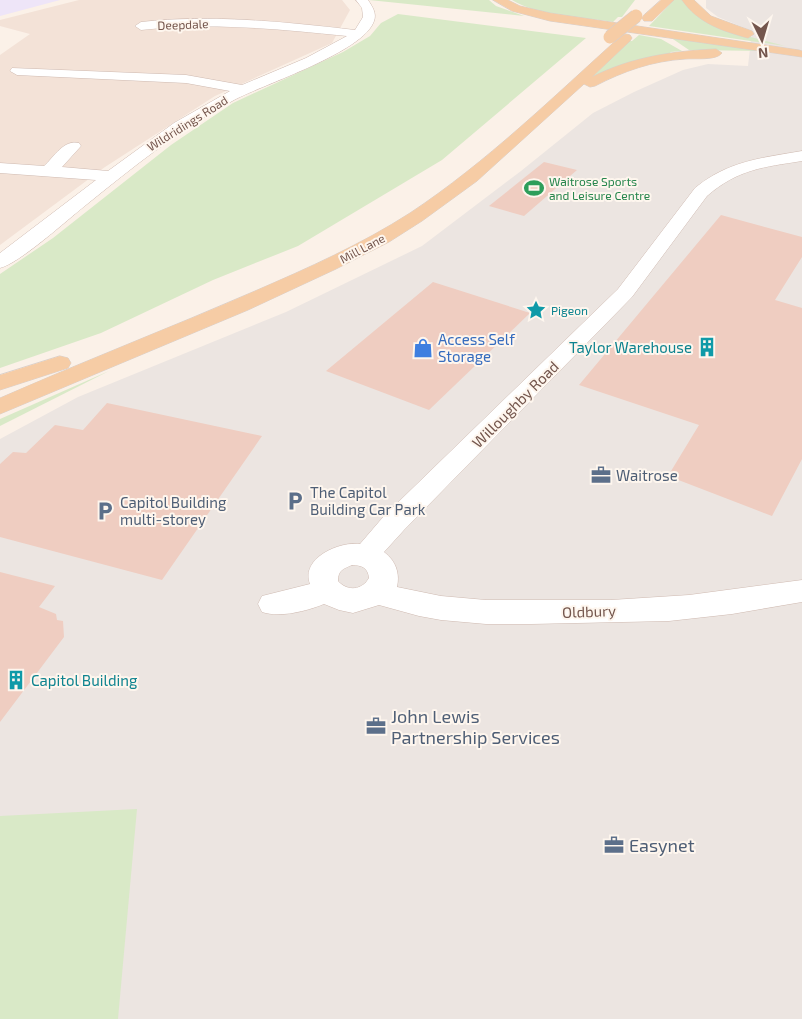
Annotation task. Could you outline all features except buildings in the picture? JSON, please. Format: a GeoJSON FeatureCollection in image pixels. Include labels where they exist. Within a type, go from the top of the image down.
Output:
{"type":"FeatureCollection","features":[{"type":"Feature","properties":{"kind":"main road"},"geometry":{"type":"LineString","coordinates":[[499,0],[516,9],[550,17],[801,52]]}},
{"type":"Feature","properties":{"kind":"main road"},"geometry":{"type":"LineString","coordinates":[[510,0],[532,9],[570,17],[801,52]]}},
{"type":"Feature","properties":{"kind":"main road","name":"Mill Lane"},"geometry":{"type":"LineString","coordinates":[[0,407],[250,301],[347,257],[416,218],[466,181],[553,104],[653,0]]}},
{"type":"Feature","properties":{"kind":"main road","name":"Mill Lane"},"geometry":{"type":"LineString","coordinates":[[641,13],[668,0]]}},
{"type":"Feature","properties":{"kind":"main road"},"geometry":{"type":"LineString","coordinates":[[688,0],[692,7],[701,15],[726,27],[801,52]]}},
{"type":"Feature","properties":{"kind":"main road","name":"Mill Lane"},"geometry":{"type":"LineString","coordinates":[[0,390],[65,361],[251,286],[333,248],[390,217],[436,186],[618,38]]}},
{"type":"Feature","properties":{"kind":"main road"},"geometry":{"type":"LineString","coordinates":[[553,104],[606,74],[640,62],[703,54],[801,52]]}},
{"type":"Feature","properties":{"kind":"main road"},"geometry":{"type":"LineString","coordinates":[[0,383],[65,361]]}},
{"type":"Feature","properties":{"kind":"street"},"geometry":{"type":"LineString","coordinates":[[358,34],[365,27],[368,20],[364,4]]}},
{"type":"Feature","properties":{"kind":"street","name":"Deepdale"},"geometry":{"type":"LineString","coordinates":[[141,26],[176,22],[224,24],[284,32],[358,34]]}},
{"type":"Feature","properties":{"kind":"street","name":"Deepdale"},"geometry":{"type":"LineString","coordinates":[[214,35],[224,24]]}},
{"type":"Feature","properties":{"kind":"street","name":"Wildridings Road"},"geometry":{"type":"LineString","coordinates":[[0,262],[109,176],[183,124],[244,89],[334,49],[358,34]]}},
{"type":"Feature","properties":{"kind":"street"},"geometry":{"type":"LineString","coordinates":[[46,57],[24,72],[186,80],[244,89]]}},
{"type":"Feature","properties":{"kind":"street"},"geometry":{"type":"LineString","coordinates":[[103,75],[118,61]]}},
{"type":"Feature","properties":{"kind":"street"},"geometry":{"type":"LineString","coordinates":[[186,80],[197,66]]}},
{"type":"Feature","properties":{"kind":"street"},"geometry":{"type":"LineString","coordinates":[[45,88],[62,73]]}},
{"type":"Feature","properties":{"kind":"street"},"geometry":{"type":"LineString","coordinates":[[129,91],[142,77]]}},
{"type":"Feature","properties":{"kind":"street"},"geometry":{"type":"LineString","coordinates":[[49,171],[74,146]]}},
{"type":"Feature","properties":{"kind":"street","name":"Willoughby Road"},"geometry":{"type":"LineString","coordinates":[[368,556],[374,545],[394,523],[625,293],[674,230],[700,192],[715,180],[747,164],[802,156]]}},
{"type":"Feature","properties":{"kind":"street"},"geometry":{"type":"LineString","coordinates":[[0,168],[109,176]]}},
{"type":"Feature","properties":{"kind":"street"},"geometry":{"type":"LineString","coordinates":[[348,554],[368,556],[376,560],[384,572],[382,586],[377,592],[360,600],[340,599],[326,590],[322,583],[322,575],[325,568],[331,561],[348,554]]}},
{"type":"Feature","properties":{"kind":"street"},"geometry":{"type":"LineString","coordinates":[[273,604],[310,597],[326,590]]}},
{"type":"Feature","properties":{"kind":"street","name":"Oldbury"},"geometry":{"type":"LineString","coordinates":[[377,592],[391,598],[458,611],[525,613],[707,606],[802,591]]}},
{"type":"Feature","properties":{"kind":"shaded area"},"geometry":{"type":"Polygon","coordinates":[[[0,0],[60,0],[0,16],[0,0]]]}},
{"type":"Feature","properties":{"kind":"shaded area"},"geometry":{"type":"Polygon","coordinates":[[[79,0],[342,0],[350,10],[332,43],[215,96],[105,167],[0,245],[0,55],[30,34],[0,26],[0,20],[79,0]]]}},
{"type":"Feature","properties":{"kind":"shaded area"},"geometry":{"type":"Polygon","coordinates":[[[706,0],[802,0],[802,1019],[0,1019],[0,439],[78,397],[286,312],[422,246],[521,171],[593,113],[634,92],[683,70],[708,64],[748,66],[752,31],[718,17],[706,8],[706,0]]]}},
{"type":"Feature","properties":{"kind":"green space"},"geometry":{"type":"Polygon","coordinates":[[[369,0],[489,0],[496,6],[524,16],[369,0]]]}},
{"type":"Feature","properties":{"kind":"green space"},"geometry":{"type":"Polygon","coordinates":[[[512,0],[635,0],[622,17],[618,17],[613,22],[547,13],[512,0]]]}},
{"type":"Feature","properties":{"kind":"green space"},"geometry":{"type":"Polygon","coordinates":[[[674,0],[686,0],[687,3],[747,36],[785,46],[649,26],[674,0]]]}},
{"type":"Feature","properties":{"kind":"green space"},"geometry":{"type":"Polygon","coordinates":[[[398,14],[586,38],[442,160],[298,246],[213,280],[101,333],[0,368],[0,274],[53,238],[171,145],[233,103],[343,52],[370,36],[381,23],[398,14]]]}},
{"type":"Feature","properties":{"kind":"green space"},"geometry":{"type":"Polygon","coordinates":[[[639,35],[661,39],[682,51],[670,52],[673,55],[586,83],[629,41],[632,41],[639,35]]]}},
{"type":"Feature","properties":{"kind":"green space"},"geometry":{"type":"Polygon","coordinates":[[[670,37],[766,51],[689,50],[670,37]]]}},
{"type":"Feature","properties":{"kind":"green space"},"geometry":{"type":"Polygon","coordinates":[[[109,371],[0,426],[0,419],[109,371]]]}},
{"type":"Feature","properties":{"kind":"green space"},"geometry":{"type":"Polygon","coordinates":[[[137,809],[118,1019],[0,1019],[0,816],[137,809]]]}},
{"type":"Feature","properties":{"kind":"place","name":"Waitrose Sports and Leisure Centre"},"geometry":{"type":"Point","coordinates":[534,188]}},
{"type":"Feature","properties":{"kind":"place","name":"Pigeon"},"geometry":{"type":"Point","coordinates":[536,310]}},
{"type":"Feature","properties":{"kind":"place","name":"Taylor Warehouse"},"geometry":{"type":"Point","coordinates":[707,347]}},
{"type":"Feature","properties":{"kind":"place","name":"Access Self Storage"},"geometry":{"type":"Point","coordinates":[423,348]}},
{"type":"Feature","properties":{"kind":"place","name":"Waitrose"},"geometry":{"type":"Point","coordinates":[601,475]}},
{"type":"Feature","properties":{"kind":"place","name":"The Capitol Building Car Park"},"geometry":{"type":"Point","coordinates":[295,501]}},
{"type":"Feature","properties":{"kind":"place","name":"Capitol Building multi-storey"},"geometry":{"type":"Point","coordinates":[105,511]}},
{"type":"Feature","properties":{"kind":"place","name":"Capitol Building"},"geometry":{"type":"Point","coordinates":[16,680]}},
{"type":"Feature","properties":{"kind":"place","name":"John Lewis Partnership Services"},"geometry":{"type":"Point","coordinates":[376,726]}},
{"type":"Feature","properties":{"kind":"place","name":"Easynet"},"geometry":{"type":"Point","coordinates":[614,845]}}]}
